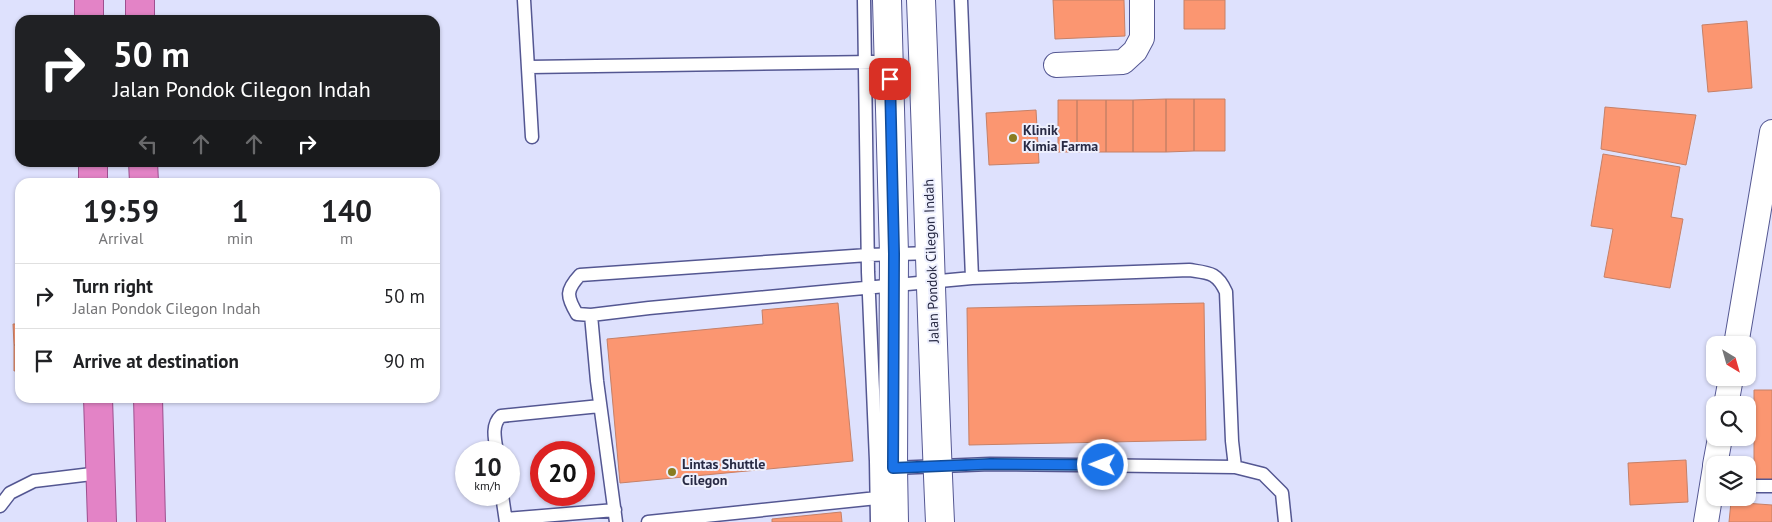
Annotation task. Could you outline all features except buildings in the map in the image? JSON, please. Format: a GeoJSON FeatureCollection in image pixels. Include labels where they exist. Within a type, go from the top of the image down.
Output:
{"type":"FeatureCollection","features":[{"type":"Feature","properties":{"kind":"highway"},"geometry":{"type":"LineString","coordinates":[[89,0],[90,15]]}},
{"type":"Feature","properties":{"kind":"highway"},"geometry":{"type":"LineString","coordinates":[[140,0],[140,15]]}},
{"type":"Feature","properties":{"kind":"highway"},"geometry":{"type":"LineString","coordinates":[[98,403],[102,522]]}},
{"type":"Feature","properties":{"kind":"highway"},"geometry":{"type":"LineString","coordinates":[[148,403],[151,522]]}},
{"type":"Feature","properties":{"kind":"street"},"geometry":{"type":"LineString","coordinates":[[887,0],[877,61],[881,285],[893,468],[894,522]]}},
{"type":"Feature","properties":{"kind":"street","name":"Jalan Pondok Cilegon Indah"},"geometry":{"type":"LineString","coordinates":[[921,0],[940,522]]}},
{"type":"Feature","properties":{"kind":"street"},"geometry":{"type":"LineString","coordinates":[[1056,65],[1122,62],[1134,51],[1142,38],[1142,0]]}},
{"type":"Feature","properties":{"kind":"street"},"geometry":{"type":"LineString","coordinates":[[1738,336],[1768,186],[1772,132]]}},
{"type":"Feature","properties":{"kind":"street"},"geometry":{"type":"LineString","coordinates":[[1706,522],[1709,506]]}},
{"type":"Feature","properties":{"kind":"lane"},"geometry":{"type":"LineString","coordinates":[[524,0],[532,137]]}},
{"type":"Feature","properties":{"kind":"lane"},"geometry":{"type":"LineString","coordinates":[[529,67],[877,61],[864,0]]}},
{"type":"Feature","properties":{"kind":"lane"},"geometry":{"type":"LineString","coordinates":[[961,0],[972,278]]}},
{"type":"Feature","properties":{"kind":"lane"},"geometry":{"type":"LineString","coordinates":[[931,253],[580,276],[571,286],[568,296],[577,314],[591,315],[881,285],[972,278],[1189,270],[1211,273],[1221,280],[1226,292],[1232,441],[1235,467]]}},
{"type":"Feature","properties":{"kind":"lane"},"geometry":{"type":"LineString","coordinates":[[877,522],[881,285]]}},
{"type":"Feature","properties":{"kind":"lane"},"geometry":{"type":"LineString","coordinates":[[504,506],[506,521],[615,516],[600,406],[591,315]]}},
{"type":"Feature","properties":{"kind":"lane"},"geometry":{"type":"LineString","coordinates":[[496,441],[496,421],[501,416],[600,406]]}},
{"type":"Feature","properties":{"kind":"lane"},"geometry":{"type":"LineString","coordinates":[[893,468],[990,464],[1235,467],[1263,474],[1282,493],[1285,522]]}},
{"type":"Feature","properties":{"kind":"lane"},"geometry":{"type":"LineString","coordinates":[[0,506],[10,493],[34,481],[100,473]]}},
{"type":"Feature","properties":{"kind":"lane"},"geometry":{"type":"LineString","coordinates":[[1756,486],[1772,486]]}},
{"type":"Feature","properties":{"kind":"lane"},"geometry":{"type":"LineString","coordinates":[[648,522],[877,498]]}},
{"type":"Feature","properties":{"kind":"place","name":"Klinik Kimia Farma"},"geometry":{"type":"Point","coordinates":[1013,138]}},
{"type":"Feature","properties":{"kind":"place","name":"Lintas Shuttle Cilegon"},"geometry":{"type":"Point","coordinates":[672,472]}},
{"type":"Feature","properties":{"kind":"route"},"geometry":{"type":"LineString","coordinates":[[890,79],[894,254],[893,468],[990,464],[1103,465]]}}]}
